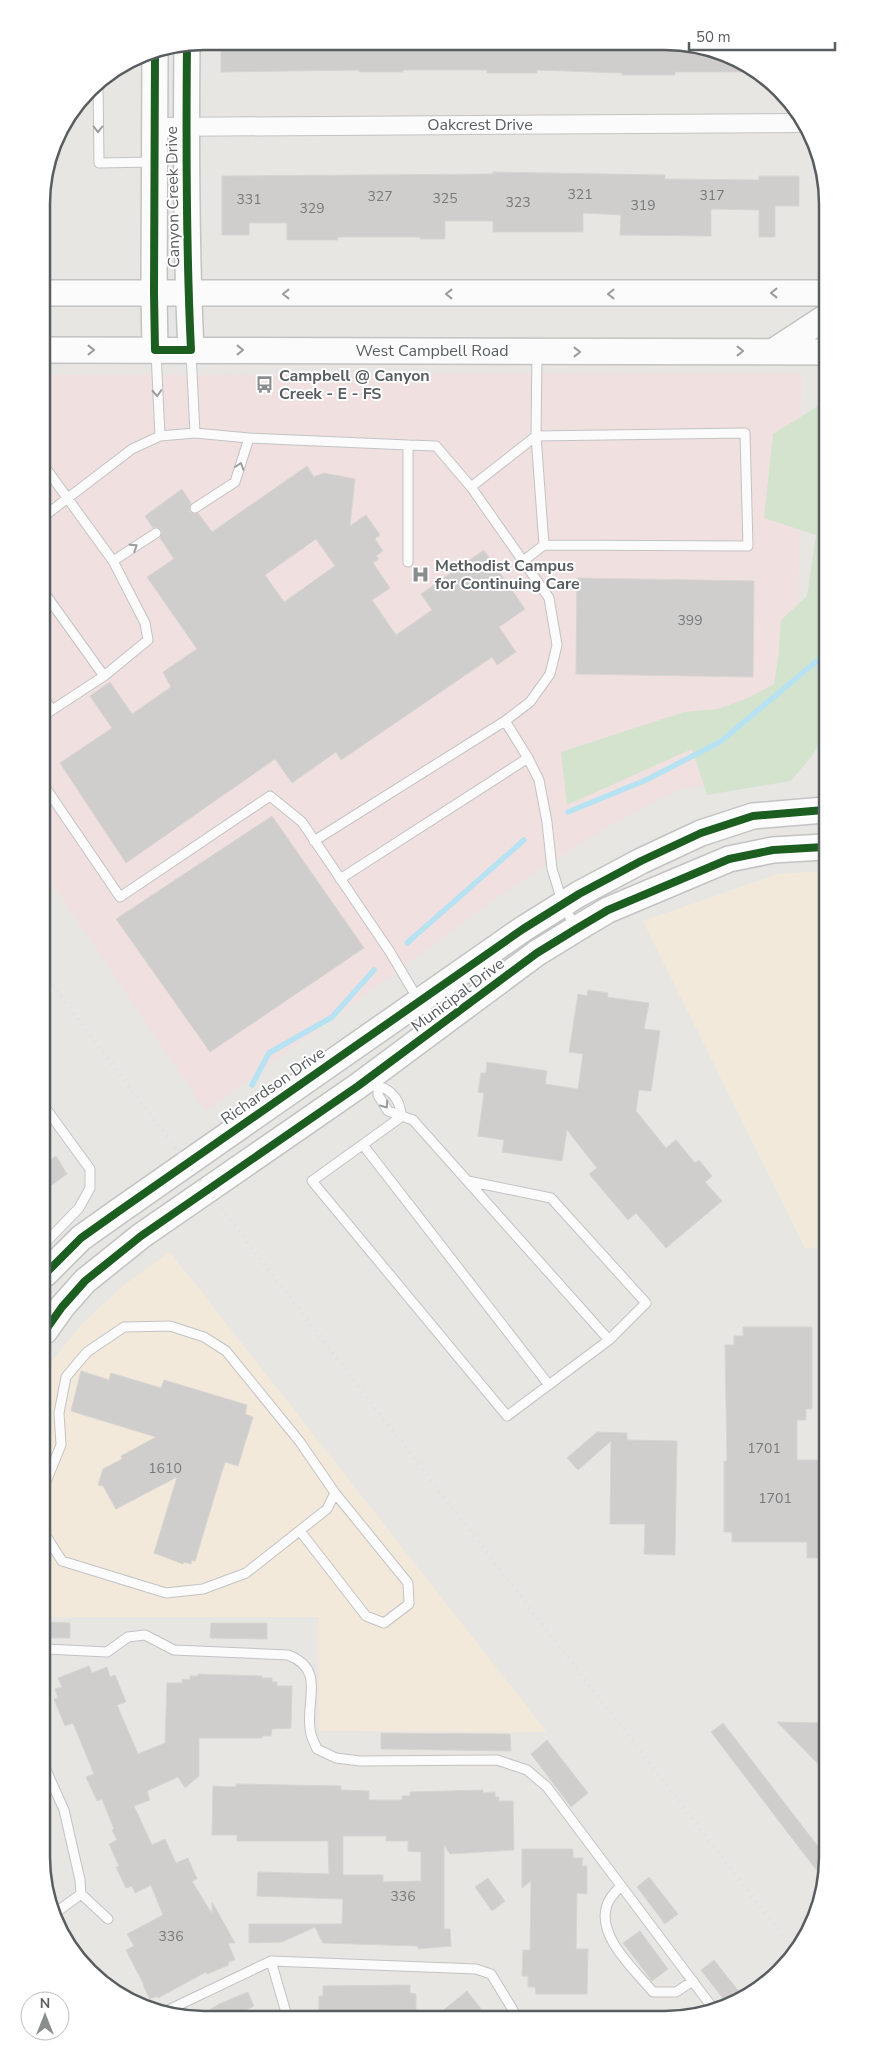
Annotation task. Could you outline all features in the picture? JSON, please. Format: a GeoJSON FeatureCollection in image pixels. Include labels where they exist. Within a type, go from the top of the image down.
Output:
{"type":"FeatureCollection","features":[{"type":"Feature","properties":{"kind":"street","name":"Canyon Creek Drive"},"geometry":{"type":"LineString","coordinates":[[188,51],[186,126],[188,294],[191,350]]}},
{"type":"Feature","properties":{"kind":"street","name":"Canyon Creek Drive"},"geometry":{"type":"LineString","coordinates":[[155,58],[155,350]]}},
{"type":"Feature","properties":{"kind":"street","name":"Oakcrest Drive"},"geometry":{"type":"LineString","coordinates":[[154,127],[796,123]]}},
{"type":"Feature","properties":{"kind":"street"},"geometry":{"type":"LineString","coordinates":[[50,293],[819,293]]}},
{"type":"Feature","properties":{"kind":"street"},"geometry":{"type":"LineString","coordinates":[[774,351],[819,322]]}},
{"type":"Feature","properties":{"kind":"street","name":"West Campbell Road"},"geometry":{"type":"LineString","coordinates":[[50,350],[819,352]]}},
{"type":"Feature","properties":{"kind":"street"},"geometry":{"type":"LineString","coordinates":[[563,904],[641,861],[700,833],[753,816],[819,810]]}},
{"type":"Feature","properties":{"kind":"street","name":"Municipal Drive"},"geometry":{"type":"LineString","coordinates":[[50,1324],[85,1281],[141,1236],[376,1080],[439,1027],[537,953],[608,910],[729,859],[773,850],[819,847]]}},
{"type":"Feature","properties":{"kind":"street","name":"Richardson Drive"},"geometry":{"type":"LineString","coordinates":[[50,1269],[81,1238],[352,1047],[523,929],[563,904]]}},
{"type":"Feature","properties":{"kind":"street"},"geometry":{"type":"LineString","coordinates":[[352,1047],[376,1080]]}},
{"type":"Feature","properties":{"kind":"lane"},"geometry":{"type":"LineString","coordinates":[[98,92],[98,163],[154,162]]}},
{"type":"Feature","properties":{"kind":"lane"},"geometry":{"type":"LineString","coordinates":[[155,350],[160,436]]}},
{"type":"Feature","properties":{"kind":"lane"},"geometry":{"type":"LineString","coordinates":[[191,350],[195,433]]}},
{"type":"Feature","properties":{"kind":"lane"},"geometry":{"type":"LineString","coordinates":[[537,352],[536,436],[544,545]]}},
{"type":"Feature","properties":{"kind":"lane"},"geometry":{"type":"LineString","coordinates":[[50,511],[132,449],[160,436],[195,433],[249,438],[436,446],[471,487],[549,598],[557,645],[550,674],[530,702],[505,721],[314,841]]}},
{"type":"Feature","properties":{"kind":"lane"},"geometry":{"type":"LineString","coordinates":[[471,487],[536,436],[746,433],[748,546],[544,545],[523,561]]}},
{"type":"Feature","properties":{"kind":"lane"},"geometry":{"type":"LineString","coordinates":[[195,508],[235,482],[249,438]]}},
{"type":"Feature","properties":{"kind":"lane"},"geometry":{"type":"LineString","coordinates":[[408,445],[408,562]]}},
{"type":"Feature","properties":{"kind":"lane"},"geometry":{"type":"LineString","coordinates":[[50,473],[113,562],[145,623],[148,640],[104,676],[52,710],[50,707]]}},
{"type":"Feature","properties":{"kind":"lane"},"geometry":{"type":"LineString","coordinates":[[113,562],[156,533]]}},
{"type":"Feature","properties":{"kind":"lane"},"geometry":{"type":"LineString","coordinates":[[50,601],[104,676]]}},
{"type":"Feature","properties":{"kind":"lane"},"geometry":{"type":"LineString","coordinates":[[505,721],[539,780],[548,822],[552,869],[563,904],[576,929]]}},
{"type":"Feature","properties":{"kind":"lane"},"geometry":{"type":"LineString","coordinates":[[340,879],[528,758]]}},
{"type":"Feature","properties":{"kind":"lane"},"geometry":{"type":"LineString","coordinates":[[50,794],[120,897],[270,796],[302,822],[390,952],[419,1001],[439,1027]]}},
{"type":"Feature","properties":{"kind":"lane"},"geometry":{"type":"LineString","coordinates":[[376,1080],[388,1088],[401,1106],[401,1117]]}},
{"type":"Feature","properties":{"kind":"lane"},"geometry":{"type":"LineString","coordinates":[[50,1114],[90,1169],[90,1188],[79,1208],[50,1238]]}},
{"type":"Feature","properties":{"kind":"lane"},"geometry":{"type":"LineString","coordinates":[[468,1181],[551,1198],[646,1304],[609,1340],[507,1416],[312,1181],[401,1117],[413,1120],[609,1340]]}},
{"type":"Feature","properties":{"kind":"lane"},"geometry":{"type":"LineString","coordinates":[[363,1144],[549,1384]]}},
{"type":"Feature","properties":{"kind":"lane"},"geometry":{"type":"LineString","coordinates":[[50,1474],[61,1445],[59,1413],[66,1377],[87,1352],[124,1327],[170,1326],[204,1337],[226,1351],[300,1442],[335,1493],[408,1582],[409,1604],[384,1623],[366,1616],[300,1530]]}},
{"type":"Feature","properties":{"kind":"lane"},"geometry":{"type":"LineString","coordinates":[[50,1542],[62,1561],[166,1593],[202,1589],[246,1573],[328,1509],[335,1493]]}},
{"type":"Feature","properties":{"kind":"lane"},"geometry":{"type":"LineString","coordinates":[[50,1649],[107,1652],[128,1638],[145,1634],[174,1650],[288,1655],[301,1659],[311,1679],[310,1733],[317,1749],[336,1758],[360,1761],[497,1760],[527,1770],[547,1787],[710,2004]]}},
{"type":"Feature","properties":{"kind":"lane"},"geometry":{"type":"LineString","coordinates":[[50,1779],[64,1810],[80,1880],[81,1894],[108,1919]]}},
{"type":"Feature","properties":{"kind":"lane"},"geometry":{"type":"LineString","coordinates":[[621,1886],[607,1904],[605,1924],[615,1946],[653,1992],[676,1992],[693,1981]]}},
{"type":"Feature","properties":{"kind":"lane"},"geometry":{"type":"LineString","coordinates":[[60,1910],[81,1894]]}},
{"type":"Feature","properties":{"kind":"lane"},"geometry":{"type":"LineString","coordinates":[[271,1961],[286,2011]]}},
{"type":"Feature","properties":{"kind":"lane"},"geometry":{"type":"LineString","coordinates":[[173,2008],[271,1961],[476,1969],[491,1974],[514,2011]]}},
{"type":"Feature","properties":{"kind":"shaded area","name":"Methodist Campus for Continuing Care"},"geometry":{"type":"Polygon","coordinates":[[[802,373],[796,774],[758,774],[675,791],[602,830],[500,896],[206,1111],[50,881],[50,375],[802,373]]]}},
{"type":"Feature","properties":{"kind":"shaded area"},"geometry":{"type":"Polygon","coordinates":[[[819,871],[819,1248],[805,1248],[643,921],[778,874],[819,871]]]}},
{"type":"Feature","properties":{"kind":"shaded area"},"geometry":{"type":"Polygon","coordinates":[[[170,1252],[547,1732],[319,1731],[318,1617],[50,1617],[50,1364],[81,1325],[124,1285],[170,1252]]]}},
{"type":"Feature","properties":{"kind":"green space"},"geometry":{"type":"Polygon","coordinates":[[[819,405],[819,744],[814,753],[791,781],[707,795],[692,749],[567,805],[561,752],[684,712],[718,709],[748,698],[774,684],[781,620],[807,596],[816,535],[764,518],[773,434],[819,405]]]}},
{"type":"Feature","properties":{"kind":"building"},"geometry":{"type":"Polygon","coordinates":[[[221,50],[675,50],[715,58],[744,72],[675,72],[675,75],[622,75],[622,73],[537,70],[537,73],[487,73],[487,70],[221,72],[221,50]]]}},
{"type":"Feature","properties":{"kind":"building"},"geometry":{"type":"Polygon","coordinates":[[[493,172],[665,175],[665,179],[759,180],[759,176],[799,176],[799,206],[775,206],[775,237],[759,237],[759,210],[711,209],[711,236],[620,235],[621,215],[583,213],[583,232],[493,232],[493,221],[445,221],[445,239],[420,239],[420,237],[338,237],[338,240],[287,240],[287,223],[249,223],[249,235],[222,235],[222,176],[493,174],[493,172]]]}},
{"type":"Feature","properties":{"kind":"building"},"geometry":{"type":"Polygon","coordinates":[[[307,466],[314,477],[324,473],[355,479],[350,526],[366,515],[380,535],[375,539],[383,551],[376,556],[379,559],[373,563],[390,588],[372,600],[396,635],[432,610],[421,594],[484,550],[525,609],[499,627],[516,652],[497,665],[492,657],[341,760],[336,752],[292,783],[275,759],[126,863],[60,763],[112,728],[90,696],[110,682],[132,714],[171,687],[163,672],[197,649],[147,577],[174,559],[160,538],[161,529],[153,528],[145,516],[182,489],[191,503],[190,512],[198,513],[212,532],[307,466]],[[316,539],[265,575],[284,602],[335,566],[316,539]]]}},
{"type":"Feature","properties":{"kind":"building"},"geometry":{"type":"Polygon","coordinates":[[[577,578],[754,581],[753,677],[576,674],[577,578]]]}},
{"type":"Feature","properties":{"kind":"building"},"geometry":{"type":"Polygon","coordinates":[[[272,816],[364,948],[210,1052],[116,919],[272,816]]]}},
{"type":"Feature","properties":{"kind":"building"},"geometry":{"type":"Polygon","coordinates":[[[588,990],[608,993],[607,997],[649,1003],[644,1029],[660,1031],[651,1091],[639,1090],[636,1111],[666,1148],[676,1140],[695,1163],[699,1160],[712,1176],[705,1182],[722,1201],[666,1248],[636,1213],[628,1220],[589,1174],[597,1168],[567,1130],[562,1161],[502,1152],[504,1140],[478,1136],[484,1093],[478,1092],[481,1073],[486,1073],[487,1062],[547,1071],[545,1084],[578,1089],[583,1054],[569,1052],[578,994],[587,996],[588,990]]]}},
{"type":"Feature","properties":{"kind":"building"},"geometry":{"type":"Polygon","coordinates":[[[56,1156],[67,1174],[50,1186],[50,1160],[56,1156]]]}},
{"type":"Feature","properties":{"kind":"building"},"geometry":{"type":"Polygon","coordinates":[[[743,1327],[812,1327],[812,1409],[806,1409],[806,1420],[797,1420],[797,1460],[819,1460],[819,1558],[807,1558],[807,1542],[732,1542],[732,1532],[724,1532],[724,1461],[727,1461],[725,1345],[734,1345],[734,1336],[743,1336],[743,1327]]]}},
{"type":"Feature","properties":{"kind":"building"},"geometry":{"type":"Polygon","coordinates":[[[81,1371],[109,1380],[111,1373],[161,1388],[164,1380],[247,1405],[245,1414],[253,1417],[238,1466],[225,1462],[195,1561],[192,1560],[191,1564],[184,1562],[183,1564],[154,1553],[177,1477],[116,1509],[103,1486],[98,1485],[103,1469],[122,1459],[121,1456],[156,1437],[71,1411],[81,1371]]]}},
{"type":"Feature","properties":{"kind":"building"},"geometry":{"type":"Polygon","coordinates":[[[597,1432],[627,1433],[627,1440],[677,1441],[675,1555],[644,1554],[645,1524],[610,1524],[611,1441],[578,1470],[567,1458],[597,1432]]]}},
{"type":"Feature","properties":{"kind":"building"},"geometry":{"type":"Polygon","coordinates":[[[50,1622],[70,1623],[70,1638],[50,1638],[50,1622]]]}},
{"type":"Feature","properties":{"kind":"building"},"geometry":{"type":"Polygon","coordinates":[[[211,1623],[267,1623],[267,1639],[210,1638],[211,1623]]]}},
{"type":"Feature","properties":{"kind":"building"},"geometry":{"type":"Polygon","coordinates":[[[89,1666],[92,1673],[107,1667],[110,1677],[115,1675],[126,1702],[117,1705],[138,1754],[165,1743],[167,1683],[182,1683],[182,1679],[190,1680],[190,1676],[198,1676],[198,1674],[262,1676],[262,1678],[272,1678],[272,1682],[277,1682],[277,1686],[292,1686],[291,1728],[272,1729],[271,1736],[262,1736],[262,1738],[199,1738],[199,1776],[185,1788],[178,1777],[147,1791],[150,1800],[134,1806],[152,1845],[165,1839],[176,1863],[188,1858],[197,1879],[192,1881],[212,1914],[212,1902],[235,1943],[228,1943],[235,1960],[228,1962],[229,1965],[207,1974],[206,1972],[158,1998],[157,1996],[150,1999],[126,1950],[134,1946],[127,1934],[163,1915],[151,1885],[135,1893],[132,1886],[126,1888],[116,1867],[119,1866],[109,1844],[117,1840],[112,1830],[114,1829],[102,1799],[97,1801],[86,1777],[94,1774],[73,1723],[65,1726],[54,1699],[58,1698],[55,1689],[62,1687],[58,1678],[89,1666]]]}},
{"type":"Feature","properties":{"kind":"building"},"geometry":{"type":"Polygon","coordinates":[[[777,1722],[819,1723],[819,1765],[777,1722]]]}},
{"type":"Feature","properties":{"kind":"building"},"geometry":{"type":"Polygon","coordinates":[[[723,1723],[819,1848],[819,1867],[817,1871],[711,1732],[723,1723]]]}},
{"type":"Feature","properties":{"kind":"building"},"geometry":{"type":"Polygon","coordinates":[[[381,1733],[510,1734],[511,1751],[381,1749],[381,1733]]]}},
{"type":"Feature","properties":{"kind":"building"},"geometry":{"type":"Polygon","coordinates":[[[547,1740],[588,1793],[571,1807],[531,1754],[547,1740]]]}},
{"type":"Feature","properties":{"kind":"building"},"geometry":{"type":"Polygon","coordinates":[[[236,1784],[341,1786],[341,1790],[369,1791],[369,1800],[402,1800],[402,1796],[410,1796],[410,1792],[483,1790],[483,1793],[495,1792],[495,1797],[499,1797],[499,1801],[513,1801],[514,1850],[450,1854],[444,1845],[444,1929],[450,1929],[451,1946],[418,1949],[418,1946],[323,1943],[315,1927],[282,1942],[249,1943],[249,1924],[342,1924],[343,1899],[257,1896],[258,1872],[329,1874],[328,1841],[237,1841],[237,1835],[212,1835],[213,1786],[236,1787],[236,1784]],[[343,1836],[343,1875],[383,1875],[383,1882],[421,1881],[421,1852],[408,1851],[408,1841],[386,1841],[386,1836],[343,1836]]]}},
{"type":"Feature","properties":{"kind":"building"},"geometry":{"type":"Polygon","coordinates":[[[522,1849],[573,1849],[573,1858],[583,1858],[582,1866],[587,1866],[587,1894],[577,1893],[576,1949],[588,1949],[587,1994],[536,1994],[535,1987],[528,1987],[528,1976],[522,1976],[523,1950],[530,1950],[531,1881],[522,1888],[522,1849]]]}},
{"type":"Feature","properties":{"kind":"building"},"geometry":{"type":"Polygon","coordinates":[[[649,1877],[678,1914],[665,1924],[637,1887],[649,1877]]]}},
{"type":"Feature","properties":{"kind":"building"},"geometry":{"type":"Polygon","coordinates":[[[488,1878],[505,1901],[492,1911],[475,1887],[488,1878]]]}},
{"type":"Feature","properties":{"kind":"building"},"geometry":{"type":"Polygon","coordinates":[[[640,1931],[668,1969],[652,1981],[623,1943],[640,1931]]]}},
{"type":"Feature","properties":{"kind":"building"},"geometry":{"type":"Polygon","coordinates":[[[714,1960],[739,1992],[724,1999],[701,1970],[714,1960]]]}},
{"type":"Feature","properties":{"kind":"building"},"geometry":{"type":"Polygon","coordinates":[[[410,1985],[410,1993],[416,1994],[416,2011],[319,2011],[319,1996],[323,1996],[323,1986],[410,1985]]]}},
{"type":"Feature","properties":{"kind":"building"},"geometry":{"type":"Polygon","coordinates":[[[467,1991],[483,2011],[442,2011],[467,1991]]]}},
{"type":"Feature","properties":{"kind":"building"},"geometry":{"type":"Polygon","coordinates":[[[248,1992],[254,2006],[246,2011],[208,2011],[219,2004],[248,1992]]]}},
{"type":"Feature","properties":{"kind":"waterway"},"geometry":{"type":"LineString","coordinates":[[568,812],[646,780],[720,742],[819,659]]}},
{"type":"Feature","properties":{"kind":"waterway"},"geometry":{"type":"LineString","coordinates":[[407,943],[524,840]]}},
{"type":"Feature","properties":{"kind":"waterway"},"geometry":{"type":"LineString","coordinates":[[252,1085],[269,1053],[332,1017],[374,970]]}},
{"type":"Feature","properties":{"kind":"railway"},"geometry":{"type":"LineString","coordinates":[[50,982],[237,1229],[790,1946]]}},
{"type":"Feature","properties":{"kind":"cycle path"},"geometry":{"type":"LineString","coordinates":[[155,58],[155,350],[191,350],[188,274],[187,51]]}},
{"type":"Feature","properties":{"kind":"cycle path"},"geometry":{"type":"LineString","coordinates":[[50,1269],[81,1238],[523,929],[579,894],[641,861],[701,833],[753,816],[819,810]]}},
{"type":"Feature","properties":{"kind":"cycle path"},"geometry":{"type":"LineString","coordinates":[[50,1324],[85,1281],[141,1236],[358,1086],[537,953],[608,910],[729,859],[773,850],[819,847]]}},
{"type":"Feature","properties":{"kind":"place","name":"Campbell @ Canyon Creek - E - FS"},"geometry":{"type":"Point","coordinates":[265,385]}},
{"type":"Feature","properties":{"kind":"place","name":"Methodist Campus for Continuing Care"},"geometry":{"type":"Point","coordinates":[421,575]}}]}
